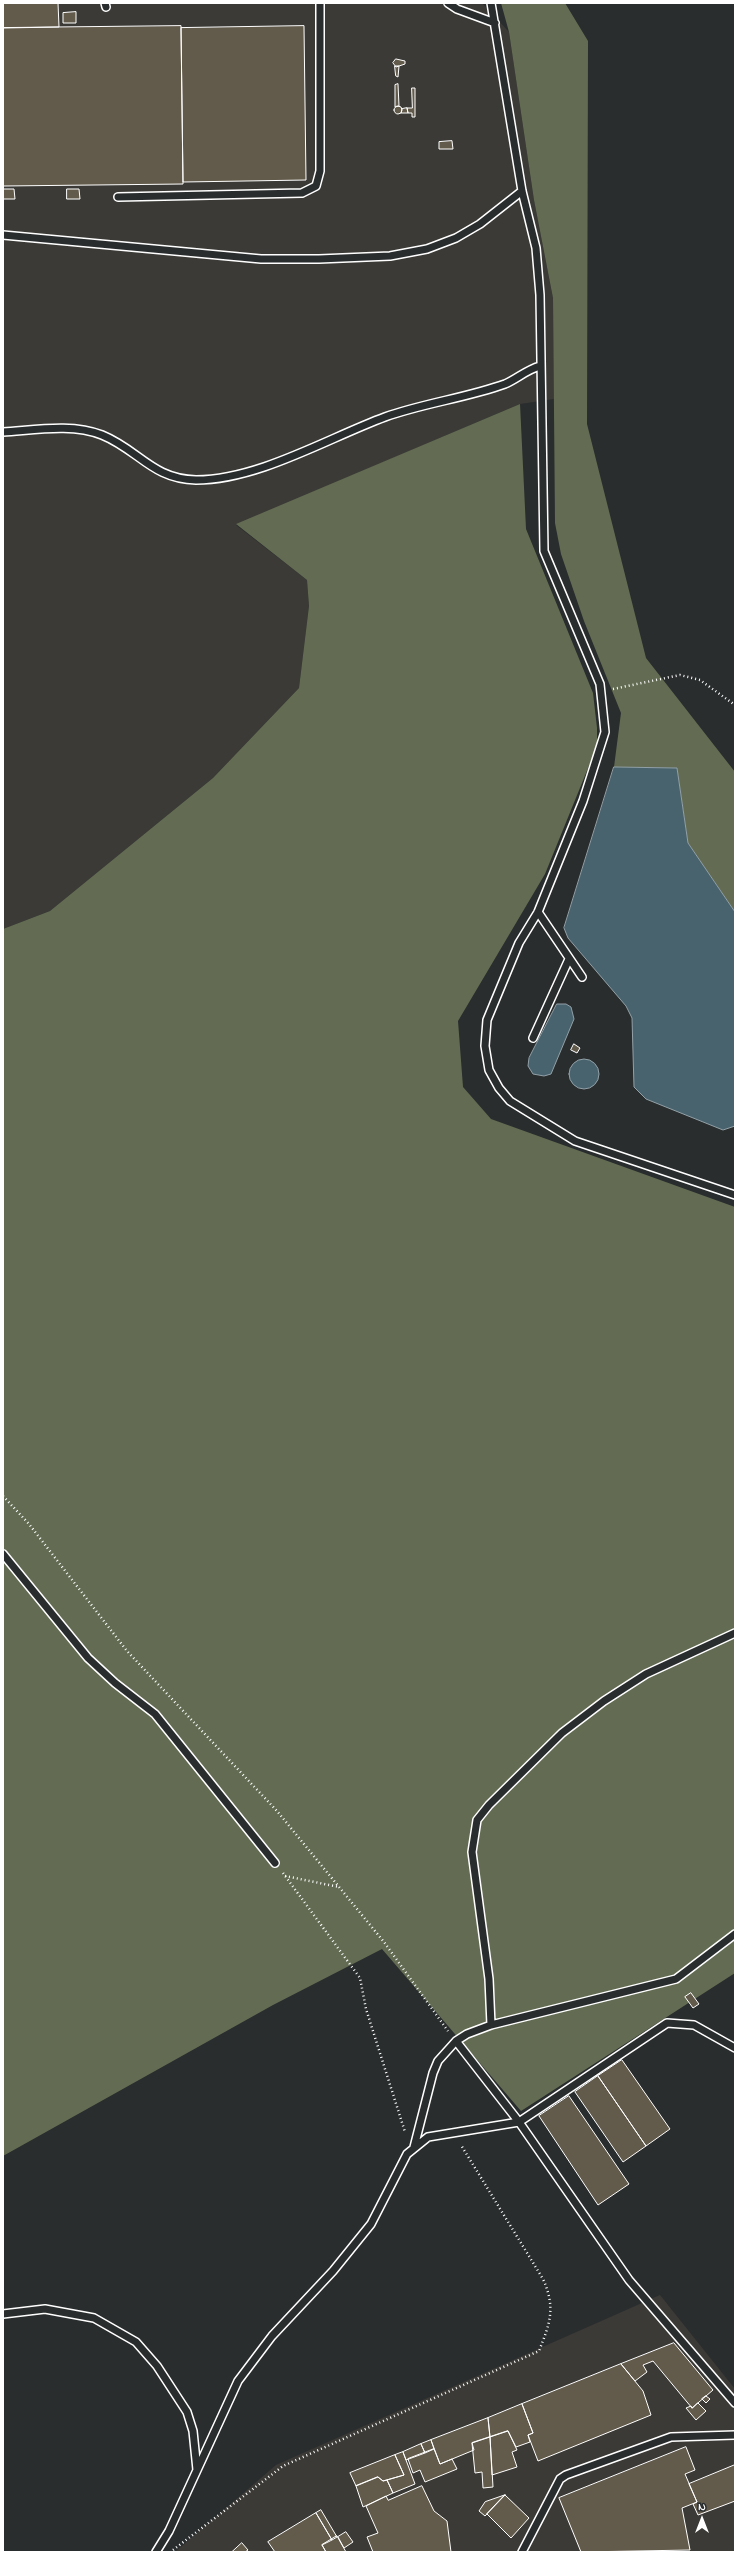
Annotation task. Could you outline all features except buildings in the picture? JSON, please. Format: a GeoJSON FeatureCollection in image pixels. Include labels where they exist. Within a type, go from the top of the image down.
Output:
{"type":"FeatureCollection","features":[{"type":"Feature","properties":{"kind":"lane"},"geometry":{"type":"LineString","coordinates":[[118,197],[302,193],[316,186],[320,178],[320,3]]}},
{"type":"Feature","properties":{"kind":"lane"},"geometry":{"type":"LineString","coordinates":[[448,3],[457,9],[495,23]]}},
{"type":"Feature","properties":{"kind":"lane"},"geometry":{"type":"LineString","coordinates":[[491,3],[522,191],[536,248],[540,295],[544,551],[600,684],[605,732],[583,801],[538,912],[519,943],[487,1020],[485,1046],[489,1070],[499,1088],[510,1101],[575,1142],[735,1195]]}},
{"type":"Feature","properties":{"kind":"lane"},"geometry":{"type":"LineString","coordinates":[[3,235],[262,259],[319,259],[390,256],[427,250],[456,238],[480,224],[522,191]]}},
{"type":"Feature","properties":{"kind":"lane"},"geometry":{"type":"LineString","coordinates":[[3,432],[77,429],[102,435],[162,474],[176,478],[197,480],[233,475],[272,463],[386,417],[506,383],[530,369],[540,366]]}},
{"type":"Feature","properties":{"kind":"lane"},"geometry":{"type":"LineString","coordinates":[[538,912],[582,977]]}},
{"type":"Feature","properties":{"kind":"lane"},"geometry":{"type":"LineString","coordinates":[[533,1038],[569,959]]}},
{"type":"Feature","properties":{"kind":"lane"},"geometry":{"type":"LineString","coordinates":[[3,1554],[88,1658],[115,1683],[155,1714],[275,1863]]}},
{"type":"Feature","properties":{"kind":"lane"},"geometry":{"type":"LineString","coordinates":[[491,2025],[489,1979],[472,1852],[477,1820],[489,1805],[562,1732],[604,1701],[646,1674],[735,1633]]}},
{"type":"Feature","properties":{"kind":"lane"},"geometry":{"type":"LineString","coordinates":[[414,2147],[433,2073],[438,2062],[456,2041],[491,2025],[676,1979],[735,1934]]}},
{"type":"Feature","properties":{"kind":"lane"},"geometry":{"type":"LineString","coordinates":[[156,2552],[169,2531],[238,2381],[250,2362],[333,2271],[371,2224],[407,2154],[414,2147],[428,2137],[519,2122],[667,2023],[694,2025],[735,2048]]}},
{"type":"Feature","properties":{"kind":"lane"},"geometry":{"type":"LineString","coordinates":[[456,2041],[519,2122],[629,2280],[735,2404]]}},
{"type":"Feature","properties":{"kind":"lane"},"geometry":{"type":"LineString","coordinates":[[3,2314],[45,2308],[94,2318],[136,2342],[157,2366],[187,2412],[193,2430],[197,2470]]}},
{"type":"Feature","properties":{"kind":"lane"},"geometry":{"type":"LineString","coordinates":[[522,2552],[560,2479],[566,2475],[671,2437],[735,2436]]}},
{"type":"Feature","properties":{"kind":"path"},"geometry":{"type":"LineString","coordinates":[[600,692],[680,675],[700,680],[735,704]]}},
{"type":"Feature","properties":{"kind":"path"},"geometry":{"type":"LineString","coordinates":[[3,1496],[29,1524],[127,1651],[277,1810],[384,1942],[456,2041]]}},
{"type":"Feature","properties":{"kind":"path"},"geometry":{"type":"LineString","coordinates":[[275,1863],[360,1978],[366,2009],[404,2130],[414,2147]]}},
{"type":"Feature","properties":{"kind":"path"},"geometry":{"type":"LineString","coordinates":[[285,1876],[340,1887]]}},
{"type":"Feature","properties":{"kind":"path"},"geometry":{"type":"LineString","coordinates":[[171,2552],[283,2466],[539,2351],[550,2324],[551,2296],[543,2279],[454,2133]]}},
{"type":"Feature","properties":{"kind":"shaded area"},"geometry":{"type":"Polygon","coordinates":[[[3,3],[482,3],[509,32],[534,200],[553,298],[554,399],[520,404],[236,525],[307,580],[309,606],[299,688],[213,778],[50,911],[3,929],[3,3]]]}},
{"type":"Feature","properties":{"kind":"shaded area"},"geometry":{"type":"Polygon","coordinates":[[[660,2295],[735,2389],[735,2552],[175,2552],[276,2465],[660,2295]]]}},
{"type":"Feature","properties":{"kind":"green space"},"geometry":{"type":"Polygon","coordinates":[[[501,3],[565,3],[588,41],[587,424],[646,658],[735,772],[735,912],[688,843],[677,768],[614,767],[621,713],[584,621],[561,554],[555,523],[553,298],[534,200],[509,32],[501,3]]]}},
{"type":"Feature","properties":{"kind":"green space"},"geometry":{"type":"Polygon","coordinates":[[[520,404],[526,529],[593,693],[597,728],[597,746],[545,874],[458,1021],[463,1087],[491,1119],[735,1207],[735,1973],[521,2111],[382,1949],[273,2005],[3,2156],[3,929],[50,911],[213,778],[299,688],[309,606],[307,580],[236,524],[520,404]]]}},
{"type":"Feature","properties":{"kind":"water"},"geometry":{"type":"Polygon","coordinates":[[[614,767],[677,768],[688,843],[735,912],[735,1126],[723,1130],[646,1099],[634,1087],[632,1018],[626,1006],[568,938],[564,928],[614,767]]]}},
{"type":"Feature","properties":{"kind":"water"},"geometry":{"type":"Polygon","coordinates":[[[557,1004],[566,1004],[571,1007],[574,1019],[551,1074],[544,1076],[533,1074],[528,1066],[529,1058],[557,1004]]]}},
{"type":"Feature","properties":{"kind":"water"},"geometry":{"type":"Polygon","coordinates":[[[584,1059],[595,1063],[599,1074],[595,1085],[584,1089],[573,1085],[569,1074],[573,1063],[584,1059]]]}}]}
